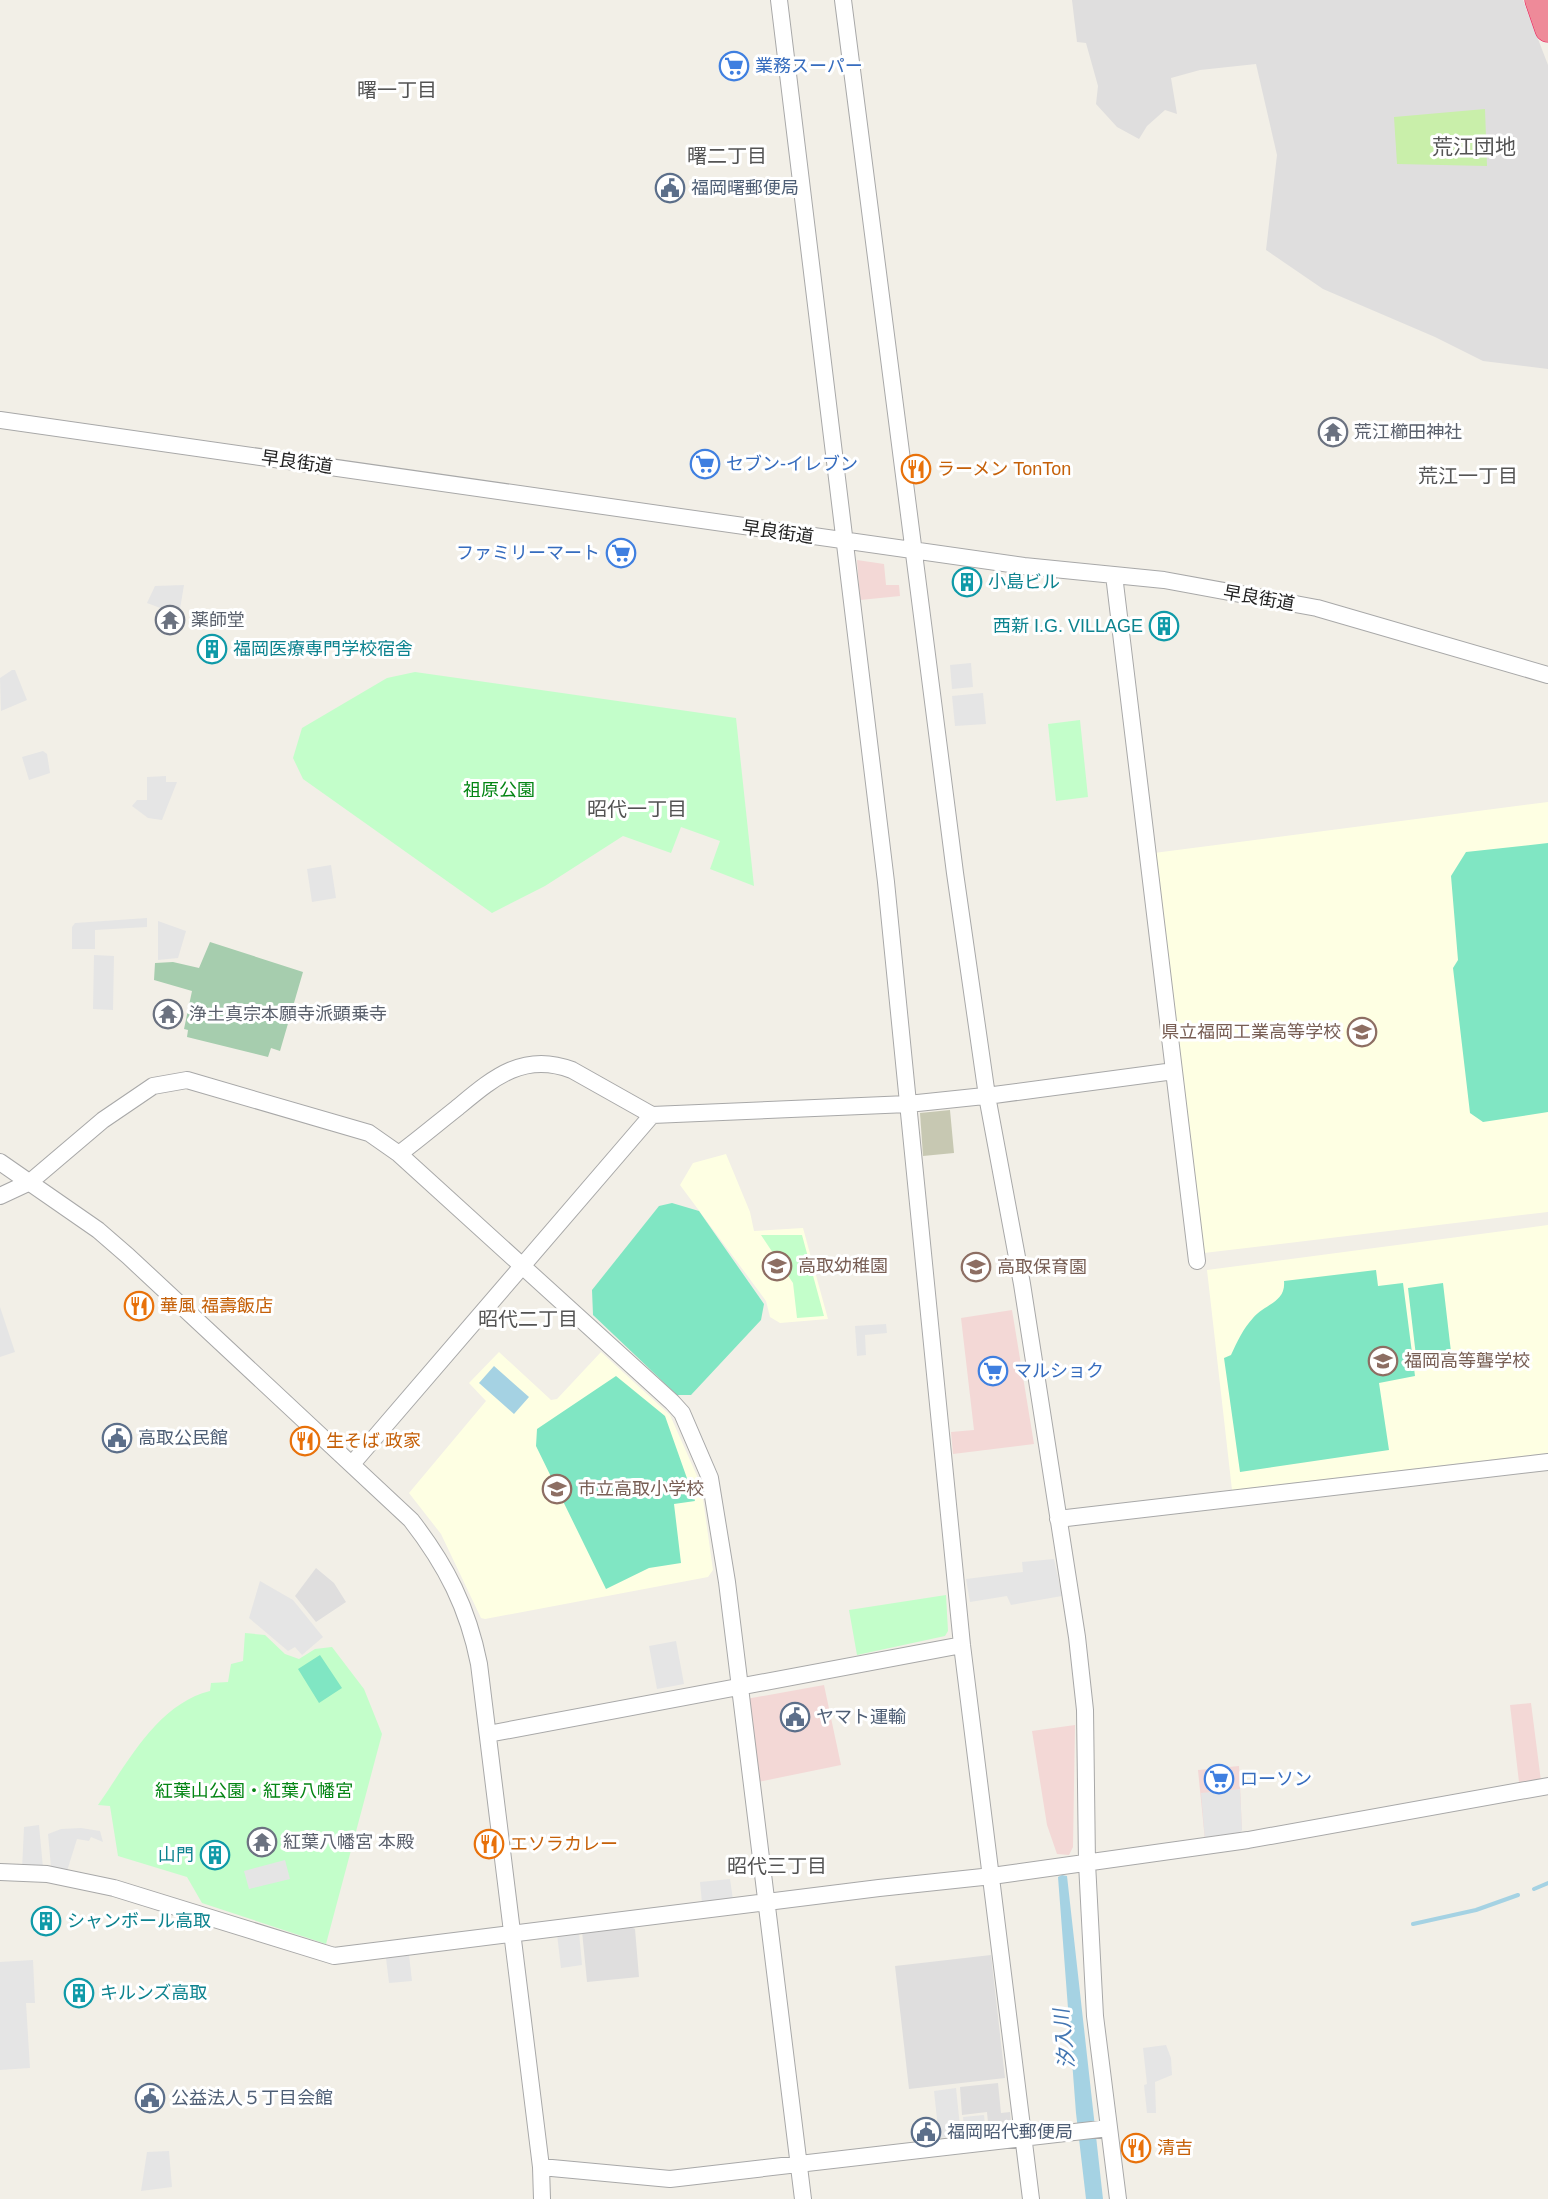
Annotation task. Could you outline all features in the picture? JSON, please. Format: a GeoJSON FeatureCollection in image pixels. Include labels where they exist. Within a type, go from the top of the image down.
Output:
{"type":"FeatureCollection","features":[{"type":"Feature","properties":{"kind":"highway"},"geometry":{"type":"LineString","coordinates":[[1538,0],[1548,29]]}},
{"type":"Feature","properties":{"kind":"street"},"geometry":{"type":"LineString","coordinates":[[779,0],[877,806],[962,1645],[1031,2199]]}},
{"type":"Feature","properties":{"kind":"street"},"geometry":{"type":"LineString","coordinates":[[843,0],[912,549],[987,1096],[1022,1284],[1077,1638],[1085,1710],[1088,1863],[1095,2016],[1118,2199]]}},
{"type":"Feature","properties":{"kind":"street","name":"早良街道"},"geometry":{"type":"LineString","coordinates":[[0,420],[1024,566],[1164,580],[1317,608],[1548,675]]}},
{"type":"Feature","properties":{"kind":"street"},"geometry":{"type":"LineString","coordinates":[[1114,575],[1197,1262]]}},
{"type":"Feature","properties":{"kind":"street"},"geometry":{"type":"LineString","coordinates":[[399,1154],[496,1076],[528,1064],[558,1065],[572,1070],[652,1115],[908,1104],[1174,1071]]}},
{"type":"Feature","properties":{"kind":"street"},"geometry":{"type":"LineString","coordinates":[[0,1196],[30,1182],[103,1120],[153,1086],[187,1080],[369,1133],[399,1154],[682,1413],[710,1478],[727,1582],[738,1687],[803,2199]]}},
{"type":"Feature","properties":{"kind":"street"},"geometry":{"type":"LineString","coordinates":[[352,1464],[652,1115]]}},
{"type":"Feature","properties":{"kind":"street"},"geometry":{"type":"LineString","coordinates":[[0,1162],[98,1230],[411,1520],[446,1572],[472,1629],[488,1734],[541,2167],[542,2199]]}},
{"type":"Feature","properties":{"kind":"street"},"geometry":{"type":"LineString","coordinates":[[1058,1519],[1548,1462]]}},
{"type":"Feature","properties":{"kind":"street"},"geometry":{"type":"LineString","coordinates":[[488,1734],[962,1645]]}},
{"type":"Feature","properties":{"kind":"street"},"geometry":{"type":"LineString","coordinates":[[0,1872],[47,1874],[114,1888],[334,1956],[1088,1863],[1248,1840],[1548,1786]]}},
{"type":"Feature","properties":{"kind":"street"},"geometry":{"type":"LineString","coordinates":[[541,2167],[670,2179],[1023,2136],[1109,2128]]}},
{"type":"Feature","properties":{"kind":"shaded area","name":"荒江団地"},"geometry":{"type":"Polygon","coordinates":[[[1072,0],[1523,0],[1548,65],[1548,369],[1483,361],[1435,337],[1323,289],[1266,250],[1277,155],[1256,64],[1200,70],[1171,78],[1177,114],[1165,110],[1147,126],[1139,139],[1117,127],[1096,104],[1098,86],[1086,43],[1077,42],[1072,0]]]}},
{"type":"Feature","properties":{"kind":"shaded area"},"geometry":{"type":"Polygon","coordinates":[[[857,560],[884,564],[886,585],[899,585],[900,596],[860,600],[857,560]]]}},
{"type":"Feature","properties":{"kind":"shaded area"},"geometry":{"type":"Polygon","coordinates":[[[184,585],[179,615],[147,603],[155,586],[184,585]]]}},
{"type":"Feature","properties":{"kind":"shaded area"},"geometry":{"type":"Polygon","coordinates":[[[971,663],[973,687],[952,689],[950,665],[971,663]]]}},
{"type":"Feature","properties":{"kind":"shaded area"},"geometry":{"type":"Polygon","coordinates":[[[15,670],[27,700],[1,711],[0,678],[15,670]]]}},
{"type":"Feature","properties":{"kind":"shaded area"},"geometry":{"type":"Polygon","coordinates":[[[983,693],[986,724],[955,726],[952,696],[983,693]]]}},
{"type":"Feature","properties":{"kind":"shaded area"},"geometry":{"type":"Polygon","coordinates":[[[43,751],[47,754],[50,773],[29,780],[22,757],[43,751]]]}},
{"type":"Feature","properties":{"kind":"shaded area"},"geometry":{"type":"Polygon","coordinates":[[[166,776],[166,782],[177,782],[162,820],[148,818],[132,806],[137,800],[147,800],[147,777],[166,776]]]}},
{"type":"Feature","properties":{"kind":"shaded area","name":"県立福岡工業高等学校"},"geometry":{"type":"Polygon","coordinates":[[[1548,802],[1548,1212],[1204,1253],[1154,853],[1548,802]]]}},
{"type":"Feature","properties":{"kind":"shaded area"},"geometry":{"type":"Polygon","coordinates":[[[331,865],[336,898],[312,902],[307,869],[331,865]]]}},
{"type":"Feature","properties":{"kind":"shaded area"},"geometry":{"type":"Polygon","coordinates":[[[147,918],[147,927],[95,930],[95,949],[72,949],[72,927],[75,923],[147,918]]]}},
{"type":"Feature","properties":{"kind":"shaded area"},"geometry":{"type":"Polygon","coordinates":[[[158,921],[186,931],[178,958],[158,960],[158,921]]]}},
{"type":"Feature","properties":{"kind":"shaded area"},"geometry":{"type":"Polygon","coordinates":[[[210,942],[303,972],[280,1051],[271,1048],[268,1057],[187,1037],[188,1030],[184,1029],[192,991],[154,980],[155,963],[173,962],[199,968],[210,942]]]}},
{"type":"Feature","properties":{"kind":"shaded area"},"geometry":{"type":"Polygon","coordinates":[[[94,955],[114,956],[113,1010],[93,1009],[94,955]]]}},
{"type":"Feature","properties":{"kind":"shaded area"},"geometry":{"type":"Polygon","coordinates":[[[950,1110],[954,1153],[923,1156],[920,1113],[950,1110]]]}},
{"type":"Feature","properties":{"kind":"shaded area","name":"高取幼稚園"},"geometry":{"type":"Polygon","coordinates":[[[726,1154],[750,1212],[754,1231],[803,1228],[828,1319],[780,1323],[770,1317],[766,1301],[680,1185],[693,1163],[726,1154]]]}},
{"type":"Feature","properties":{"kind":"shaded area","name":"福岡高等聾学校"},"geometry":{"type":"Polygon","coordinates":[[[1548,1225],[1548,1453],[1232,1490],[1207,1270],[1548,1225]]]}},
{"type":"Feature","properties":{"kind":"shaded area"},"geometry":{"type":"Polygon","coordinates":[[[0,1307],[15,1352],[0,1357],[0,1307]]]}},
{"type":"Feature","properties":{"kind":"shaded area","name":"マルショク"},"geometry":{"type":"Polygon","coordinates":[[[1012,1310],[1034,1444],[953,1454],[951,1432],[974,1430],[961,1318],[1012,1310]]]}},
{"type":"Feature","properties":{"kind":"shaded area"},"geometry":{"type":"Polygon","coordinates":[[[886,1324],[887,1333],[865,1335],[866,1355],[857,1356],[855,1326],[886,1324]]]}},
{"type":"Feature","properties":{"kind":"shaded area","name":"市立高取小学校"},"geometry":{"type":"Polygon","coordinates":[[[499,1352],[551,1400],[557,1399],[601,1352],[670,1415],[701,1485],[713,1570],[708,1577],[481,1618],[441,1534],[409,1493],[486,1401],[469,1383],[499,1352]]]}},
{"type":"Feature","properties":{"kind":"shaded area"},"geometry":{"type":"Polygon","coordinates":[[[1054,1559],[1062,1596],[1011,1605],[1007,1596],[970,1602],[966,1579],[1023,1572],[1022,1562],[1054,1559]]]}},
{"type":"Feature","properties":{"kind":"shaded area"},"geometry":{"type":"Polygon","coordinates":[[[316,1568],[334,1583],[346,1602],[316,1622],[295,1596],[316,1568]]]}},
{"type":"Feature","properties":{"kind":"shaded area"},"geometry":{"type":"Polygon","coordinates":[[[260,1581],[293,1600],[323,1637],[302,1655],[295,1647],[288,1651],[249,1618],[260,1581]]]}},
{"type":"Feature","properties":{"kind":"shaded area"},"geometry":{"type":"Polygon","coordinates":[[[676,1641],[684,1684],[657,1689],[649,1646],[676,1641]]]}},
{"type":"Feature","properties":{"kind":"shaded area"},"geometry":{"type":"Polygon","coordinates":[[[824,1685],[841,1765],[758,1782],[746,1699],[824,1685]]]}},
{"type":"Feature","properties":{"kind":"shaded area"},"geometry":{"type":"Polygon","coordinates":[[[1531,1703],[1541,1781],[1522,1783],[1519,1782],[1510,1705],[1531,1703]]]}},
{"type":"Feature","properties":{"kind":"shaded area"},"geometry":{"type":"Polygon","coordinates":[[[1075,1725],[1073,1847],[1069,1855],[1057,1854],[1047,1825],[1032,1731],[1075,1725]]]}},
{"type":"Feature","properties":{"kind":"shaded area"},"geometry":{"type":"Polygon","coordinates":[[[1239,1766],[1242,1830],[1205,1840],[1198,1770],[1239,1766]]]}},
{"type":"Feature","properties":{"kind":"shaded area"},"geometry":{"type":"Polygon","coordinates":[[[1240,1789],[1242,1830],[1238,1835],[1205,1840],[1201,1793],[1240,1789]]]}},
{"type":"Feature","properties":{"kind":"shaded area"},"geometry":{"type":"Polygon","coordinates":[[[39,1825],[43,1868],[22,1870],[24,1827],[39,1825]]]}},
{"type":"Feature","properties":{"kind":"shaded area"},"geometry":{"type":"Polygon","coordinates":[[[81,1828],[100,1831],[103,1842],[91,1837],[89,1841],[77,1839],[67,1871],[51,1867],[48,1834],[61,1829],[81,1828]]]}},
{"type":"Feature","properties":{"kind":"shaded area"},"geometry":{"type":"Polygon","coordinates":[[[285,1860],[290,1879],[249,1889],[244,1871],[285,1860]]]}},
{"type":"Feature","properties":{"kind":"shaded area"},"geometry":{"type":"Polygon","coordinates":[[[730,1879],[733,1900],[702,1903],[700,1882],[730,1879]]]}},
{"type":"Feature","properties":{"kind":"shaded area"},"geometry":{"type":"Polygon","coordinates":[[[631,1927],[635,1929],[639,1977],[587,1982],[582,1931],[631,1927]]]}},
{"type":"Feature","properties":{"kind":"shaded area"},"geometry":{"type":"Polygon","coordinates":[[[579,1932],[582,1965],[561,1968],[557,1934],[579,1932]]]}},
{"type":"Feature","properties":{"kind":"shaded area"},"geometry":{"type":"Polygon","coordinates":[[[409,1955],[412,1981],[389,1983],[386,1958],[409,1955]]]}},
{"type":"Feature","properties":{"kind":"shaded area"},"geometry":{"type":"Polygon","coordinates":[[[991,1955],[1005,2078],[909,2089],[895,1966],[991,1955]]]}},
{"type":"Feature","properties":{"kind":"shaded area"},"geometry":{"type":"Polygon","coordinates":[[[33,1960],[35,2003],[26,2003],[30,2068],[0,2070],[0,1962],[33,1960]]]}},
{"type":"Feature","properties":{"kind":"shaded area"},"geometry":{"type":"Polygon","coordinates":[[[1166,2045],[1171,2058],[1172,2075],[1155,2082],[1156,2113],[1147,2113],[1143,2048],[1166,2045]]]}},
{"type":"Feature","properties":{"kind":"shaded area"},"geometry":{"type":"Polygon","coordinates":[[[998,2083],[1001,2113],[1010,2112],[1012,2131],[989,2133],[987,2112],[962,2115],[960,2087],[998,2083]]]}},
{"type":"Feature","properties":{"kind":"shaded area"},"geometry":{"type":"Polygon","coordinates":[[[956,2088],[961,2136],[939,2138],[934,2091],[956,2088]]]}},
{"type":"Feature","properties":{"kind":"shaded area"},"geometry":{"type":"Polygon","coordinates":[[[984,2115],[986,2134],[965,2137],[963,2117],[984,2115]]]}},
{"type":"Feature","properties":{"kind":"shaded area"},"geometry":{"type":"Polygon","coordinates":[[[169,2151],[172,2187],[141,2191],[147,2152],[169,2151]]]}},
{"type":"Feature","properties":{"kind":"green space"},"geometry":{"type":"Polygon","coordinates":[[[1485,109],[1487,166],[1397,164],[1394,117],[1485,109]]]}},
{"type":"Feature","properties":{"kind":"green space","name":"祖原公園"},"geometry":{"type":"Polygon","coordinates":[[[415,672],[736,718],[754,886],[710,869],[720,841],[681,827],[671,853],[623,836],[545,886],[492,913],[303,779],[293,758],[302,728],[387,678],[415,672]]]}},
{"type":"Feature","properties":{"kind":"green space"},"geometry":{"type":"Polygon","coordinates":[[[1080,720],[1088,797],[1056,801],[1048,724],[1080,720]]]}},
{"type":"Feature","properties":{"kind":"green space"},"geometry":{"type":"Polygon","coordinates":[[[1548,843],[1548,1112],[1483,1122],[1470,1113],[1453,968],[1458,960],[1451,876],[1466,852],[1548,843]]]}},
{"type":"Feature","properties":{"kind":"green space"},"geometry":{"type":"Polygon","coordinates":[[[672,1203],[699,1211],[764,1304],[761,1320],[691,1395],[677,1395],[593,1315],[592,1290],[659,1206],[672,1203]]]}},
{"type":"Feature","properties":{"kind":"green space"},"geometry":{"type":"Polygon","coordinates":[[[761,1235],[802,1235],[824,1316],[797,1318],[793,1283],[761,1235]]]}},
{"type":"Feature","properties":{"kind":"green space"},"geometry":{"type":"Polygon","coordinates":[[[1376,1270],[1378,1286],[1403,1283],[1415,1376],[1379,1383],[1389,1450],[1240,1472],[1224,1358],[1231,1355],[1243,1331],[1253,1318],[1282,1294],[1284,1281],[1376,1270]]]}},
{"type":"Feature","properties":{"kind":"green space"},"geometry":{"type":"Polygon","coordinates":[[[1443,1283],[1451,1352],[1416,1356],[1408,1288],[1443,1283]]]}},
{"type":"Feature","properties":{"kind":"green space"},"geometry":{"type":"Polygon","coordinates":[[[616,1376],[665,1416],[695,1501],[674,1504],[681,1563],[649,1568],[606,1589],[536,1446],[537,1429],[616,1376]]]}},
{"type":"Feature","properties":{"kind":"green space"},"geometry":{"type":"Polygon","coordinates":[[[946,1595],[948,1631],[945,1636],[857,1655],[849,1610],[946,1595]]]}},
{"type":"Feature","properties":{"kind":"green space","name":"紅葉山公園・紅葉八幡宮"},"geometry":{"type":"Polygon","coordinates":[[[245,1633],[265,1635],[285,1654],[299,1659],[315,1649],[332,1647],[364,1689],[382,1734],[326,1944],[202,1903],[187,1877],[118,1856],[110,1806],[98,1805],[132,1754],[159,1722],[191,1698],[210,1691],[211,1683],[228,1682],[231,1664],[243,1661],[245,1633]]]}},
{"type":"Feature","properties":{"kind":"green space"},"geometry":{"type":"Polygon","coordinates":[[[320,1655],[342,1688],[319,1703],[298,1669],[320,1655]]]}},
{"type":"Feature","properties":{"kind":"water"},"geometry":{"type":"Polygon","coordinates":[[[494,1366],[529,1397],[514,1414],[479,1383],[494,1366]]]}},
{"type":"Feature","properties":{"kind":"water"},"geometry":{"type":"Polygon","coordinates":[[[1067,1876],[1103,2199],[1086,2199],[1076,2113],[1058,1877],[1067,1876]]]}},
{"type":"Feature","properties":{"kind":"waterway"},"geometry":{"type":"LineString","coordinates":[[1534,1889],[1548,1883]]}},
{"type":"Feature","properties":{"kind":"waterway"},"geometry":{"type":"LineString","coordinates":[[1413,1924],[1476,1910],[1518,1895]]}},
{"type":"Feature","properties":{"kind":"place","name":"業務スーパー"},"geometry":{"type":"Point","coordinates":[734,66]}},
{"type":"Feature","properties":{"kind":"place","name":"福岡曙郵便局"},"geometry":{"type":"Point","coordinates":[670,188]}},
{"type":"Feature","properties":{"kind":"place","name":"荒江櫛田神社"},"geometry":{"type":"Point","coordinates":[1333,432]}},
{"type":"Feature","properties":{"kind":"place","name":"セブン-イレブン"},"geometry":{"type":"Point","coordinates":[705,464]}},
{"type":"Feature","properties":{"kind":"place","name":"ラーメン TonTon"},"geometry":{"type":"Point","coordinates":[916,469]}},
{"type":"Feature","properties":{"kind":"place","name":"ファミリーマート"},"geometry":{"type":"Point","coordinates":[621,553]}},
{"type":"Feature","properties":{"kind":"place","name":"小島ビル"},"geometry":{"type":"Point","coordinates":[967,582]}},
{"type":"Feature","properties":{"kind":"place","name":"薬師堂"},"geometry":{"type":"Point","coordinates":[170,620]}},
{"type":"Feature","properties":{"kind":"place","name":"西新 I.G. VILLAGE"},"geometry":{"type":"Point","coordinates":[1164,626]}},
{"type":"Feature","properties":{"kind":"place","name":"福岡医療専門学校宿舎"},"geometry":{"type":"Point","coordinates":[212,649]}},
{"type":"Feature","properties":{"kind":"place","name":"浄土真宗本願寺派顕乗寺"},"geometry":{"type":"Point","coordinates":[168,1014]}},
{"type":"Feature","properties":{"kind":"place","name":"県立福岡工業高等学校"},"geometry":{"type":"Point","coordinates":[1362,1032]}},
{"type":"Feature","properties":{"kind":"place","name":"高取幼稚園"},"geometry":{"type":"Point","coordinates":[777,1266]}},
{"type":"Feature","properties":{"kind":"place","name":"高取保育園"},"geometry":{"type":"Point","coordinates":[976,1267]}},
{"type":"Feature","properties":{"kind":"place","name":"華風 福壽飯店"},"geometry":{"type":"Point","coordinates":[139,1306]}},
{"type":"Feature","properties":{"kind":"place","name":"福岡高等聾学校"},"geometry":{"type":"Point","coordinates":[1383,1361]}},
{"type":"Feature","properties":{"kind":"place","name":"マルショク"},"geometry":{"type":"Point","coordinates":[993,1371]}},
{"type":"Feature","properties":{"kind":"place","name":"高取公民館"},"geometry":{"type":"Point","coordinates":[117,1438]}},
{"type":"Feature","properties":{"kind":"place","name":"生そば 政家"},"geometry":{"type":"Point","coordinates":[305,1441]}},
{"type":"Feature","properties":{"kind":"place","name":"市立高取小学校"},"geometry":{"type":"Point","coordinates":[557,1489]}},
{"type":"Feature","properties":{"kind":"place","name":"ヤマト運輸"},"geometry":{"type":"Point","coordinates":[795,1717]}},
{"type":"Feature","properties":{"kind":"place","name":"ローソン"},"geometry":{"type":"Point","coordinates":[1219,1779]}},
{"type":"Feature","properties":{"kind":"place","name":"紅葉八幡宮 本殿"},"geometry":{"type":"Point","coordinates":[262,1842]}},
{"type":"Feature","properties":{"kind":"place","name":"エソラカレー"},"geometry":{"type":"Point","coordinates":[489,1844]}},
{"type":"Feature","properties":{"kind":"place","name":"山門"},"geometry":{"type":"Point","coordinates":[215,1855]}},
{"type":"Feature","properties":{"kind":"place","name":"シャンボール高取"},"geometry":{"type":"Point","coordinates":[46,1921]}},
{"type":"Feature","properties":{"kind":"place","name":"キルンズ高取"},"geometry":{"type":"Point","coordinates":[79,1993]}},
{"type":"Feature","properties":{"kind":"place","name":"公益法人５丁目会館"},"geometry":{"type":"Point","coordinates":[150,2098]}},
{"type":"Feature","properties":{"kind":"place","name":"福岡昭代郵便局"},"geometry":{"type":"Point","coordinates":[926,2132]}},
{"type":"Feature","properties":{"kind":"place","name":"清吉"},"geometry":{"type":"Point","coordinates":[1136,2148]}},
{"type":"Feature","properties":{"kind":"district","name":"曙一丁目"},"geometry":{"type":"Point","coordinates":[397,90]}},
{"type":"Feature","properties":{"kind":"district","name":"荒江団地"},"geometry":{"type":"Point","coordinates":[1474,147]}},
{"type":"Feature","properties":{"kind":"district","name":"曙二丁目"},"geometry":{"type":"Point","coordinates":[727,156]}},
{"type":"Feature","properties":{"kind":"district","name":"荒江一丁目"},"geometry":{"type":"Point","coordinates":[1468,476]}},
{"type":"Feature","properties":{"kind":"district","name":"昭代一丁目"},"geometry":{"type":"Point","coordinates":[637,809]}},
{"type":"Feature","properties":{"kind":"district","name":"昭代二丁目"},"geometry":{"type":"Point","coordinates":[528,1319]}},
{"type":"Feature","properties":{"kind":"district","name":"昭代三丁目"},"geometry":{"type":"Point","coordinates":[777,1866]}},
{"type":"Feature","properties":{"kind":"water label","name":"汐入川"},"geometry":{"type":"Point","coordinates":[1064,2039]}}]}
